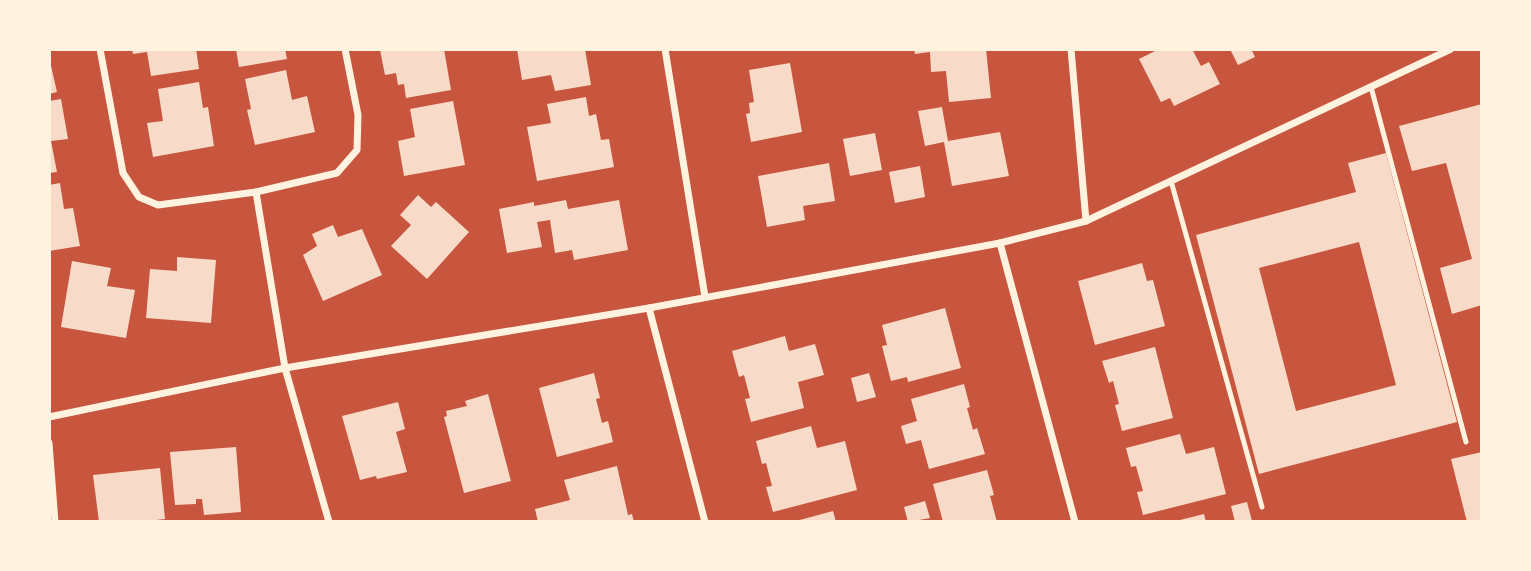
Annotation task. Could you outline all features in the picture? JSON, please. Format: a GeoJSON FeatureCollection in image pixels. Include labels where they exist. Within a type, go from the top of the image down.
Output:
{"type":"FeatureCollection","features":[{"type":"Feature","properties":{"kind":"street"},"geometry":{"type":"LineString","coordinates":[[100,49],[123,173],[138,197],[158,205],[256,192],[337,173],[357,150],[358,116],[345,49]]}},
{"type":"Feature","properties":{"kind":"street"},"geometry":{"type":"LineString","coordinates":[[665,49],[705,297]]}},
{"type":"Feature","properties":{"kind":"street"},"geometry":{"type":"LineString","coordinates":[[1071,49],[1086,221]]}},
{"type":"Feature","properties":{"kind":"street"},"geometry":{"type":"LineString","coordinates":[[49,417],[285,368],[649,308],[1000,243],[1086,221],[1451,49]]}},
{"type":"Feature","properties":{"kind":"street"},"geometry":{"type":"LineString","coordinates":[[256,192],[285,368],[329,522]]}},
{"type":"Feature","properties":{"kind":"street"},"geometry":{"type":"LineString","coordinates":[[1000,243],[1074,522]]}},
{"type":"Feature","properties":{"kind":"street"},"geometry":{"type":"LineString","coordinates":[[649,308],[705,522]]}},
{"type":"Feature","properties":{"kind":"street"},"geometry":{"type":"LineString","coordinates":[[49,443],[55,522]]}},
{"type":"Feature","properties":{"kind":"lane"},"geometry":{"type":"LineString","coordinates":[[1371,87],[1466,442]]}},
{"type":"Feature","properties":{"kind":"lane"},"geometry":{"type":"LineString","coordinates":[[1171,181],[1262,507]]}},
{"type":"Feature","properties":{"kind":"building"},"geometry":{"type":"Polygon","coordinates":[[[132,49],[196,49],[199,69],[151,76],[147,52],[133,54],[132,49]]]}},
{"type":"Feature","properties":{"kind":"building"},"geometry":{"type":"Polygon","coordinates":[[[236,49],[285,49],[287,59],[239,67],[236,49]]]}},
{"type":"Feature","properties":{"kind":"building"},"geometry":{"type":"Polygon","coordinates":[[[444,49],[451,90],[406,98],[404,84],[398,85],[396,73],[385,75],[380,50],[444,49]]]}},
{"type":"Feature","properties":{"kind":"building"},"geometry":{"type":"Polygon","coordinates":[[[517,49],[585,49],[591,85],[555,91],[551,75],[522,80],[517,49]]]}},
{"type":"Feature","properties":{"kind":"building"},"geometry":{"type":"Polygon","coordinates":[[[914,49],[986,49],[991,98],[949,102],[946,71],[931,72],[930,52],[915,54],[914,49]]]}},
{"type":"Feature","properties":{"kind":"building"},"geometry":{"type":"Polygon","coordinates":[[[1159,49],[1192,49],[1201,66],[1209,62],[1220,84],[1174,106],[1170,98],[1161,102],[1139,59],[1159,49]]]}},
{"type":"Feature","properties":{"kind":"building"},"geometry":{"type":"Polygon","coordinates":[[[1230,49],[1251,49],[1255,57],[1238,65],[1230,49]]]}},
{"type":"Feature","properties":{"kind":"building"},"geometry":{"type":"Polygon","coordinates":[[[49,57],[57,92],[49,94],[49,57]]]}},
{"type":"Feature","properties":{"kind":"building"},"geometry":{"type":"Polygon","coordinates":[[[790,63],[802,132],[751,142],[746,114],[750,113],[749,103],[754,102],[749,70],[790,63]]]}},
{"type":"Feature","properties":{"kind":"building"},"geometry":{"type":"Polygon","coordinates":[[[286,70],[292,100],[307,96],[315,132],[255,145],[247,110],[251,109],[245,79],[286,70]]]}},
{"type":"Feature","properties":{"kind":"building"},"geometry":{"type":"Polygon","coordinates":[[[199,82],[203,108],[208,107],[214,146],[153,157],[147,123],[163,121],[158,89],[199,82]]]}},
{"type":"Feature","properties":{"kind":"building"},"geometry":{"type":"Polygon","coordinates":[[[586,97],[589,116],[596,114],[601,140],[609,139],[614,167],[537,181],[527,127],[551,123],[547,104],[586,97]]]}},
{"type":"Feature","properties":{"kind":"building"},"geometry":{"type":"Polygon","coordinates":[[[61,99],[68,139],[51,141],[57,172],[49,173],[49,101],[61,99]]]}},
{"type":"Feature","properties":{"kind":"building"},"geometry":{"type":"Polygon","coordinates":[[[453,101],[465,165],[404,176],[398,141],[415,137],[410,109],[453,101]]]}},
{"type":"Feature","properties":{"kind":"building"},"geometry":{"type":"Polygon","coordinates":[[[1482,104],[1482,305],[1452,314],[1440,268],[1472,259],[1446,163],[1412,171],[1399,126],[1482,104]]]}},
{"type":"Feature","properties":{"kind":"building"},"geometry":{"type":"Polygon","coordinates":[[[942,107],[948,141],[1000,132],[1009,176],[952,186],[944,142],[925,146],[918,111],[942,107]]]}},
{"type":"Feature","properties":{"kind":"building"},"geometry":{"type":"Polygon","coordinates":[[[875,133],[882,170],[850,176],[843,139],[875,133]]]}},
{"type":"Feature","properties":{"kind":"building"},"geometry":{"type":"Polygon","coordinates":[[[1386,153],[1457,422],[1259,474],[1196,235],[1356,192],[1348,163],[1386,153]],[[1359,242],[1259,268],[1296,411],[1396,385],[1359,242]]]}},
{"type":"Feature","properties":{"kind":"building"},"geometry":{"type":"Polygon","coordinates":[[[829,163],[835,201],[803,206],[805,220],[767,227],[758,176],[829,163]]]}},
{"type":"Feature","properties":{"kind":"building"},"geometry":{"type":"Polygon","coordinates":[[[920,166],[925,197],[895,203],[889,172],[920,166]]]}},
{"type":"Feature","properties":{"kind":"building"},"geometry":{"type":"Polygon","coordinates":[[[60,183],[64,209],[73,208],[80,246],[49,251],[49,185],[60,183]]]}},
{"type":"Feature","properties":{"kind":"building"},"geometry":{"type":"Polygon","coordinates":[[[418,195],[431,207],[436,202],[469,232],[427,279],[391,246],[411,225],[400,215],[418,195]]]}},
{"type":"Feature","properties":{"kind":"building"},"geometry":{"type":"Polygon","coordinates":[[[566,200],[568,209],[619,200],[628,250],[574,260],[572,250],[555,253],[550,220],[537,222],[542,247],[507,253],[499,209],[534,202],[534,206],[566,200]]]}},
{"type":"Feature","properties":{"kind":"building"},"geometry":{"type":"Polygon","coordinates":[[[333,225],[338,237],[362,229],[382,275],[323,301],[303,255],[317,246],[312,234],[333,225]]]}},
{"type":"Feature","properties":{"kind":"building"},"geometry":{"type":"Polygon","coordinates":[[[177,257],[216,260],[211,323],[146,318],[150,269],[177,271],[177,257]]]}},
{"type":"Feature","properties":{"kind":"building"},"geometry":{"type":"Polygon","coordinates":[[[72,261],[111,268],[107,286],[135,290],[126,338],[61,327],[72,261]]]}},
{"type":"Feature","properties":{"kind":"building"},"geometry":{"type":"Polygon","coordinates":[[[1142,263],[1147,281],[1153,280],[1165,326],[1095,345],[1078,281],[1142,263]]]}},
{"type":"Feature","properties":{"kind":"building"},"geometry":{"type":"Polygon","coordinates":[[[945,308],[961,368],[908,382],[907,377],[891,381],[882,346],[887,345],[882,325],[945,308]]]}},
{"type":"Feature","properties":{"kind":"building"},"geometry":{"type":"Polygon","coordinates":[[[785,336],[789,351],[815,344],[824,375],[798,382],[804,408],[751,422],[745,399],[750,398],[744,375],[739,377],[732,351],[785,336]]]}},
{"type":"Feature","properties":{"kind":"building"},"geometry":{"type":"Polygon","coordinates":[[[1155,347],[1173,418],[1122,431],[1115,405],[1119,404],[1113,381],[1109,383],[1102,361],[1155,347]]]}},
{"type":"Feature","properties":{"kind":"building"},"geometry":{"type":"Polygon","coordinates":[[[594,373],[600,398],[596,399],[602,423],[608,421],[613,442],[557,457],[539,388],[594,373]]]}},
{"type":"Feature","properties":{"kind":"building"},"geometry":{"type":"Polygon","coordinates":[[[869,373],[876,397],[857,402],[851,378],[869,373]]]}},
{"type":"Feature","properties":{"kind":"building"},"geometry":{"type":"Polygon","coordinates":[[[964,384],[973,430],[977,428],[985,454],[929,469],[921,440],[906,444],[901,426],[917,421],[911,399],[964,384]]]}},
{"type":"Feature","properties":{"kind":"building"},"geometry":{"type":"Polygon","coordinates":[[[488,394],[511,481],[464,493],[444,417],[447,416],[446,411],[467,406],[465,401],[488,394]]]}},
{"type":"Feature","properties":{"kind":"building"},"geometry":{"type":"Polygon","coordinates":[[[398,402],[405,429],[396,432],[407,472],[360,480],[342,416],[398,402]]]}},
{"type":"Feature","properties":{"kind":"building"},"geometry":{"type":"Polygon","coordinates":[[[811,426],[817,448],[845,441],[857,490],[773,512],[766,487],[772,486],[756,441],[811,426]]]}},
{"type":"Feature","properties":{"kind":"building"},"geometry":{"type":"Polygon","coordinates":[[[1180,434],[1186,454],[1214,447],[1226,494],[1143,515],[1137,492],[1143,491],[1136,466],[1131,467],[1126,448],[1180,434]]]}},
{"type":"Feature","properties":{"kind":"building"},"geometry":{"type":"Polygon","coordinates":[[[236,447],[241,512],[204,515],[202,499],[196,499],[196,504],[175,505],[170,452],[236,447]]]}},
{"type":"Feature","properties":{"kind":"building"},"geometry":{"type":"Polygon","coordinates":[[[1482,452],[1482,522],[1467,522],[1451,459],[1482,452]]]}},
{"type":"Feature","properties":{"kind":"building"},"geometry":{"type":"Polygon","coordinates":[[[617,466],[628,515],[632,514],[634,522],[538,522],[535,509],[570,500],[564,480],[617,466]]]}},
{"type":"Feature","properties":{"kind":"building"},"geometry":{"type":"Polygon","coordinates":[[[160,468],[165,519],[99,522],[93,475],[160,468]]]}},
{"type":"Feature","properties":{"kind":"building"},"geometry":{"type":"Polygon","coordinates":[[[987,470],[994,495],[990,496],[997,522],[943,522],[933,484],[987,470]]]}},
{"type":"Feature","properties":{"kind":"building"},"geometry":{"type":"Polygon","coordinates":[[[925,501],[930,518],[908,522],[904,507],[925,501]]]}},
{"type":"Feature","properties":{"kind":"building"},"geometry":{"type":"Polygon","coordinates":[[[1247,502],[1252,521],[1235,522],[1231,506],[1247,502]]]}},
{"type":"Feature","properties":{"kind":"building"},"geometry":{"type":"Polygon","coordinates":[[[833,511],[836,522],[796,522],[796,521],[833,511]]]}},
{"type":"Feature","properties":{"kind":"building"},"geometry":{"type":"Polygon","coordinates":[[[1204,514],[1206,522],[1176,522],[1176,521],[1204,514]]]}}]}
